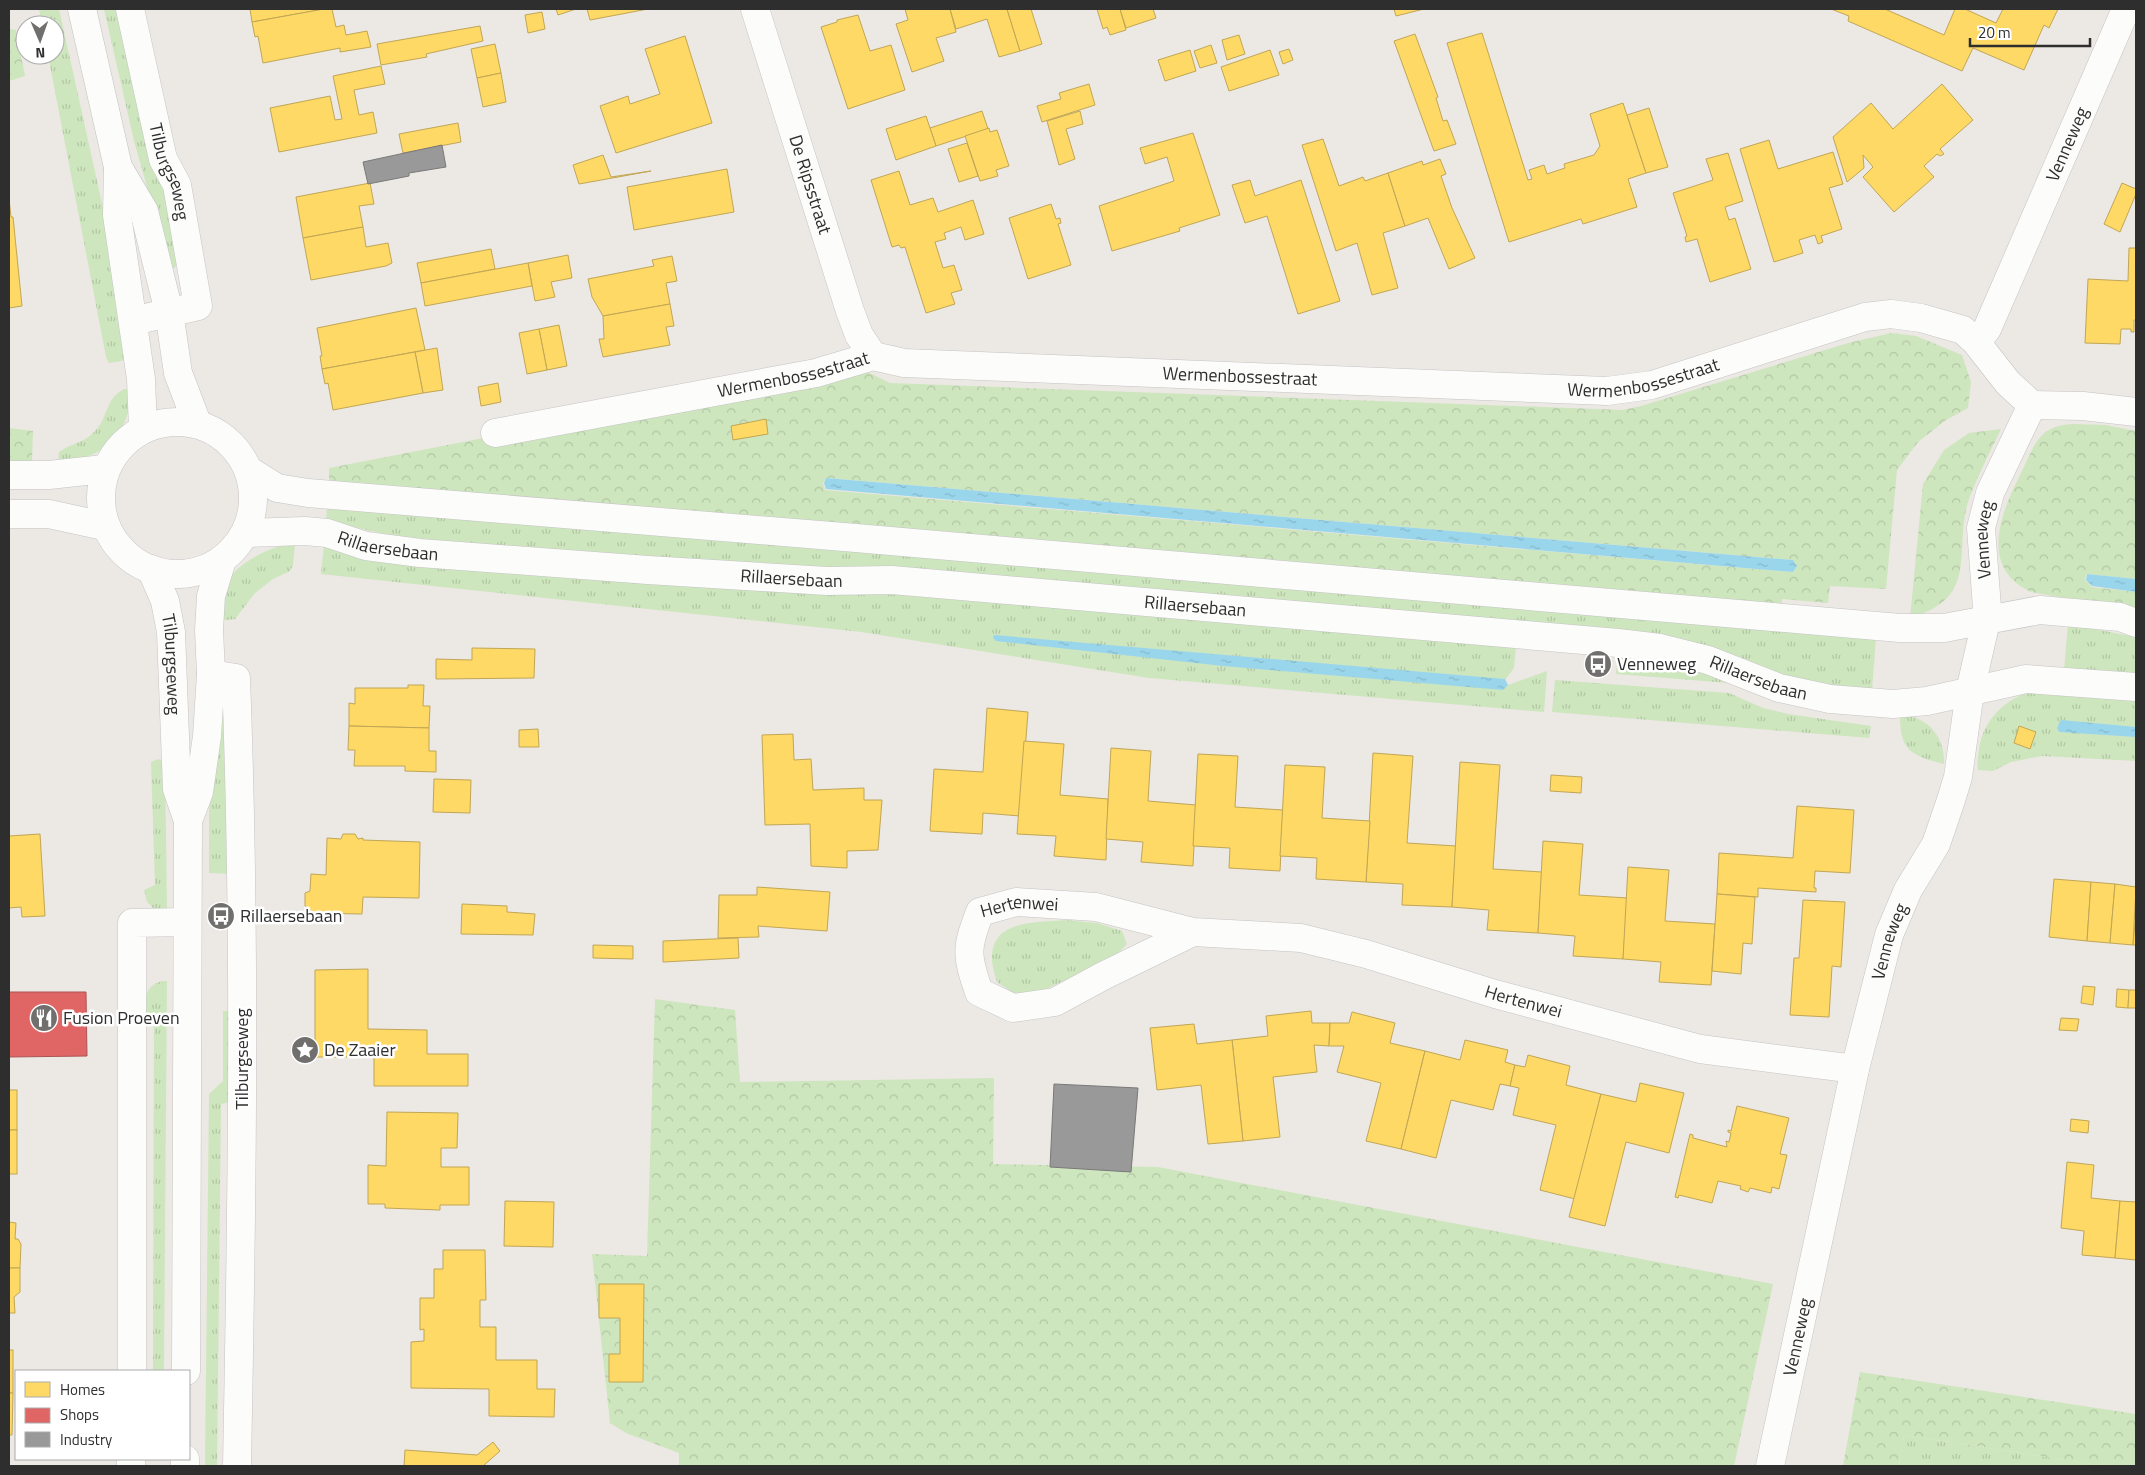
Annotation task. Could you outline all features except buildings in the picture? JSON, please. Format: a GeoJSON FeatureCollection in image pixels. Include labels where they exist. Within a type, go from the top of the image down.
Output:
{"type":"FeatureCollection","features":[{"type":"Feature","properties":{"kind":"street","name":"Tilburgseweg"},"geometry":{"type":"LineString","coordinates":[[82,9],[118,167],[117,216],[141,378],[144,428]]}},
{"type":"Feature","properties":{"kind":"street","name":"Tilburgseweg"},"geometry":{"type":"LineString","coordinates":[[130,9],[163,159],[177,185],[198,306],[133,321]]}},
{"type":"Feature","properties":{"kind":"street","name":"De Ripsstraat"},"geometry":{"type":"LineString","coordinates":[[755,9],[850,311],[859,335],[873,356]]}},
{"type":"Feature","properties":{"kind":"street","name":"Venneweg"},"geometry":{"type":"LineString","coordinates":[[1976,342],[1987,329],[2126,9]]}},
{"type":"Feature","properties":{"kind":"street","name":"Tilburgseweg"},"geometry":{"type":"LineString","coordinates":[[118,167],[144,211],[169,312],[178,373],[197,423]]}},
{"type":"Feature","properties":{"kind":"street","name":"Wermenbossestraat"},"geometry":{"type":"LineString","coordinates":[[495,433],[816,373],[873,356],[904,363],[1607,391],[1652,385],[1865,317],[1891,314],[1921,318],[1963,330],[1976,342]]}},
{"type":"Feature","properties":{"kind":"street"},"geometry":{"type":"LineString","coordinates":[[1976,342],[2008,383],[2032,405],[2083,406],[2136,412]]}},
{"type":"Feature","properties":{"kind":"street","name":"Venneweg"},"geometry":{"type":"LineString","coordinates":[[1770,1466],[1855,1069],[1889,935],[1908,890],[1936,844],[1958,777],[1970,691],[1986,620],[1987,608],[1981,528],[1990,493],[2032,405]]}},
{"type":"Feature","properties":{"kind":"street"},"geometry":{"type":"LineString","coordinates":[[197,423],[220,433],[238,449],[250,471],[255,503],[246,533],[222,560],[206,569],[186,573],[151,569],[136,563],[118,549],[104,526],[99,498],[104,470],[120,445],[144,428],[197,423]]}},
{"type":"Feature","properties":{"kind":"street"},"geometry":{"type":"LineString","coordinates":[[9,475],[49,475],[104,470]]}},
{"type":"Feature","properties":{"kind":"street"},"geometry":{"type":"LineString","coordinates":[[250,471],[277,488],[308,493],[817,534],[1900,628],[1944,628],[2040,610],[2120,616],[2136,622]]}},
{"type":"Feature","properties":{"kind":"street"},"geometry":{"type":"LineString","coordinates":[[9,514],[49,514],[104,526]]}},
{"type":"Feature","properties":{"kind":"street","name":"Rillaersebaan"},"geometry":{"type":"LineString","coordinates":[[246,533],[305,531],[327,533],[366,546],[420,554],[807,580],[892,580],[1618,643],[1660,648],[1708,660],[1779,688],[1830,699],[1893,704],[1927,701],[2026,679],[2136,686]]}},
{"type":"Feature","properties":{"kind":"street","name":"Tilburgseweg"},"geometry":{"type":"LineString","coordinates":[[222,560],[211,596],[208,630],[224,676],[242,831],[237,1466]]}},
{"type":"Feature","properties":{"kind":"street","name":"Tilburgseweg"},"geometry":{"type":"LineString","coordinates":[[151,569],[165,601],[171,632],[177,789],[188,821],[186,1370]]}},
{"type":"Feature","properties":{"kind":"street","name":"Tilburgseweg"},"geometry":{"type":"LineString","coordinates":[[188,821],[199,792],[207,736],[224,676]]}},
{"type":"Feature","properties":{"kind":"street","name":"Hertenwei"},"geometry":{"type":"LineString","coordinates":[[1193,932],[1055,1002],[1013,1008],[979,992],[970,966],[969,940],[980,912],[1016,902],[1096,907],[1193,932],[1300,938],[1366,954],[1495,994],[1700,1049],[1855,1069]]}},
{"type":"Feature","properties":{"kind":"street"},"geometry":{"type":"LineString","coordinates":[[132,1370],[132,923],[187,922]]}},
{"type":"Feature","properties":{"kind":"green space"},"geometry":{"type":"Polygon","coordinates":[[[39,9],[59,9],[60,15],[40,15],[39,9]]]}},
{"type":"Feature","properties":{"kind":"green space"},"geometry":{"type":"Polygon","coordinates":[[[104,9],[119,9],[166,188],[177,265],[171,271],[134,141],[104,9]]]}},
{"type":"Feature","properties":{"kind":"green space"},"geometry":{"type":"Polygon","coordinates":[[[9,29],[15,30],[15,65],[23,65],[25,76],[9,81],[9,29]]]}},
{"type":"Feature","properties":{"kind":"green space"},"geometry":{"type":"Polygon","coordinates":[[[65,36],[109,235],[127,360],[109,363],[106,357],[50,65],[65,65],[65,36]]]}},
{"type":"Feature","properties":{"kind":"green space"},"geometry":{"type":"Polygon","coordinates":[[[1891,333],[1916,336],[1962,355],[1971,382],[1968,408],[1946,420],[1918,442],[1897,470],[1886,589],[1830,586],[1828,603],[1782,599],[1781,608],[329,484],[329,468],[494,436],[865,371],[890,383],[1623,410],[1848,343],[1891,333]],[[826,478],[823,483],[825,490],[1793,572],[1797,566],[1793,560],[826,478]]]}},
{"type":"Feature","properties":{"kind":"green space"},"geometry":{"type":"Polygon","coordinates":[[[124,389],[131,389],[126,420],[120,432],[111,442],[89,456],[58,462],[59,452],[87,438],[96,430],[110,402],[124,389]]]}},
{"type":"Feature","properties":{"kind":"green space"},"geometry":{"type":"Polygon","coordinates":[[[2071,424],[2106,425],[2136,431],[2136,579],[2086,574],[2085,580],[2092,587],[2136,592],[2136,611],[2031,592],[2014,581],[2004,568],[1999,553],[1999,537],[2007,503],[2014,486],[2039,438],[2049,430],[2071,424]]]}},
{"type":"Feature","properties":{"kind":"green space"},"geometry":{"type":"Polygon","coordinates":[[[9,428],[33,431],[32,462],[9,462],[9,428]]]}},
{"type":"Feature","properties":{"kind":"green space"},"geometry":{"type":"Polygon","coordinates":[[[2001,429],[1969,499],[1965,518],[1960,570],[1956,585],[1947,598],[1933,609],[1910,618],[1923,484],[1944,450],[1969,433],[2001,429]]]}},
{"type":"Feature","properties":{"kind":"green space"},"geometry":{"type":"Polygon","coordinates":[[[327,506],[1876,637],[1872,691],[1807,682],[1754,667],[760,568],[436,542],[399,537],[326,521],[327,506]]]}},
{"type":"Feature","properties":{"kind":"green space"},"geometry":{"type":"Polygon","coordinates":[[[295,543],[293,565],[290,571],[273,579],[255,593],[235,619],[218,621],[227,583],[238,568],[267,551],[286,544],[295,543]]]}},
{"type":"Feature","properties":{"kind":"green space"},"geometry":{"type":"Polygon","coordinates":[[[324,545],[359,559],[393,563],[1059,605],[1516,645],[1514,668],[1505,680],[1508,685],[1547,671],[1544,712],[1149,678],[861,632],[321,574],[324,545]]]}},
{"type":"Feature","properties":{"kind":"green space"},"geometry":{"type":"Polygon","coordinates":[[[2068,624],[2136,637],[2136,676],[2064,670],[2068,624]]]}},
{"type":"Feature","properties":{"kind":"green space"},"geometry":{"type":"Polygon","coordinates":[[[1618,654],[1681,665],[1729,681],[1729,683],[1616,674],[1618,654]]]}},
{"type":"Feature","properties":{"kind":"green space"},"geometry":{"type":"Polygon","coordinates":[[[1555,680],[1729,693],[1763,708],[1788,714],[1871,726],[1869,738],[1552,712],[1555,680]]]}},
{"type":"Feature","properties":{"kind":"green space"},"geometry":{"type":"Polygon","coordinates":[[[2034,690],[2136,696],[2136,761],[2042,756],[2011,762],[1993,771],[1978,770],[1981,739],[1991,720],[2005,705],[2023,694],[2034,690]]]}},
{"type":"Feature","properties":{"kind":"green space"},"geometry":{"type":"Polygon","coordinates":[[[222,704],[226,705],[232,874],[209,873],[209,808],[222,704]]]}},
{"type":"Feature","properties":{"kind":"green space"},"geometry":{"type":"Polygon","coordinates":[[[1902,715],[1920,720],[1934,730],[1942,746],[1944,764],[1916,755],[1910,751],[1903,738],[1901,729],[1900,717],[1902,715]]]}},
{"type":"Feature","properties":{"kind":"green space"},"geometry":{"type":"Polygon","coordinates":[[[158,759],[165,762],[167,909],[155,910],[147,902],[144,890],[155,885],[151,762],[158,759]]]}},
{"type":"Feature","properties":{"kind":"green space"},"geometry":{"type":"Polygon","coordinates":[[[1065,920],[1097,923],[1122,931],[1127,944],[1113,958],[1031,996],[1012,992],[997,982],[992,959],[994,946],[999,936],[1007,930],[1029,923],[1065,920]]]}},
{"type":"Feature","properties":{"kind":"green space"},"geometry":{"type":"Polygon","coordinates":[[[167,981],[164,1370],[153,1370],[154,1020],[153,1018],[145,1017],[146,995],[151,987],[167,981]]]}},
{"type":"Feature","properties":{"kind":"green space"},"geometry":{"type":"Polygon","coordinates":[[[655,999],[735,1010],[740,1082],[994,1078],[993,1164],[1158,1167],[1773,1284],[1734,1466],[679,1466],[679,1453],[626,1433],[610,1423],[592,1254],[647,1256],[655,999]]]}},
{"type":"Feature","properties":{"kind":"green space"},"geometry":{"type":"Polygon","coordinates":[[[223,1011],[232,1011],[230,1102],[221,1104],[217,1466],[205,1466],[209,1094],[223,1081],[223,1011]]]}},
{"type":"Feature","properties":{"kind":"green space"},"geometry":{"type":"Polygon","coordinates":[[[1860,1372],[2136,1414],[2136,1466],[2105,1466],[1904,1435],[1899,1466],[1843,1466],[1860,1372]]]}},
{"type":"Feature","properties":{"kind":"green space"},"geometry":{"type":"Polygon","coordinates":[[[1904,1435],[2105,1466],[1899,1466],[1904,1435]]]}},
{"type":"Feature","properties":{"kind":"water"},"geometry":{"type":"Polygon","coordinates":[[[826,478],[1793,560],[1797,566],[1793,572],[826,489],[824,483],[826,478]]]}},
{"type":"Feature","properties":{"kind":"water"},"geometry":{"type":"Polygon","coordinates":[[[2087,574],[2136,579],[2136,592],[2092,586],[2086,580],[2087,574]]]}},
{"type":"Feature","properties":{"kind":"water"},"geometry":{"type":"Polygon","coordinates":[[[994,635],[1505,679],[1508,685],[1503,690],[1223,666],[996,641],[993,638],[994,635]]]}},
{"type":"Feature","properties":{"kind":"water"},"geometry":{"type":"Polygon","coordinates":[[[2061,720],[2136,727],[2136,737],[2059,732],[2057,728],[2061,720]]]}},
{"type":"Feature","properties":{"kind":"place","name":"Venneweg"},"geometry":{"type":"Point","coordinates":[1598,664]}},
{"type":"Feature","properties":{"kind":"place","name":"Rillaersebaan"},"geometry":{"type":"Point","coordinates":[221,916]}},
{"type":"Feature","properties":{"kind":"place","name":"Fusion Proeven"},"geometry":{"type":"Point","coordinates":[44,1018]}},
{"type":"Feature","properties":{"kind":"place","name":"De Zaaier"},"geometry":{"type":"Point","coordinates":[305,1050]}}]}
